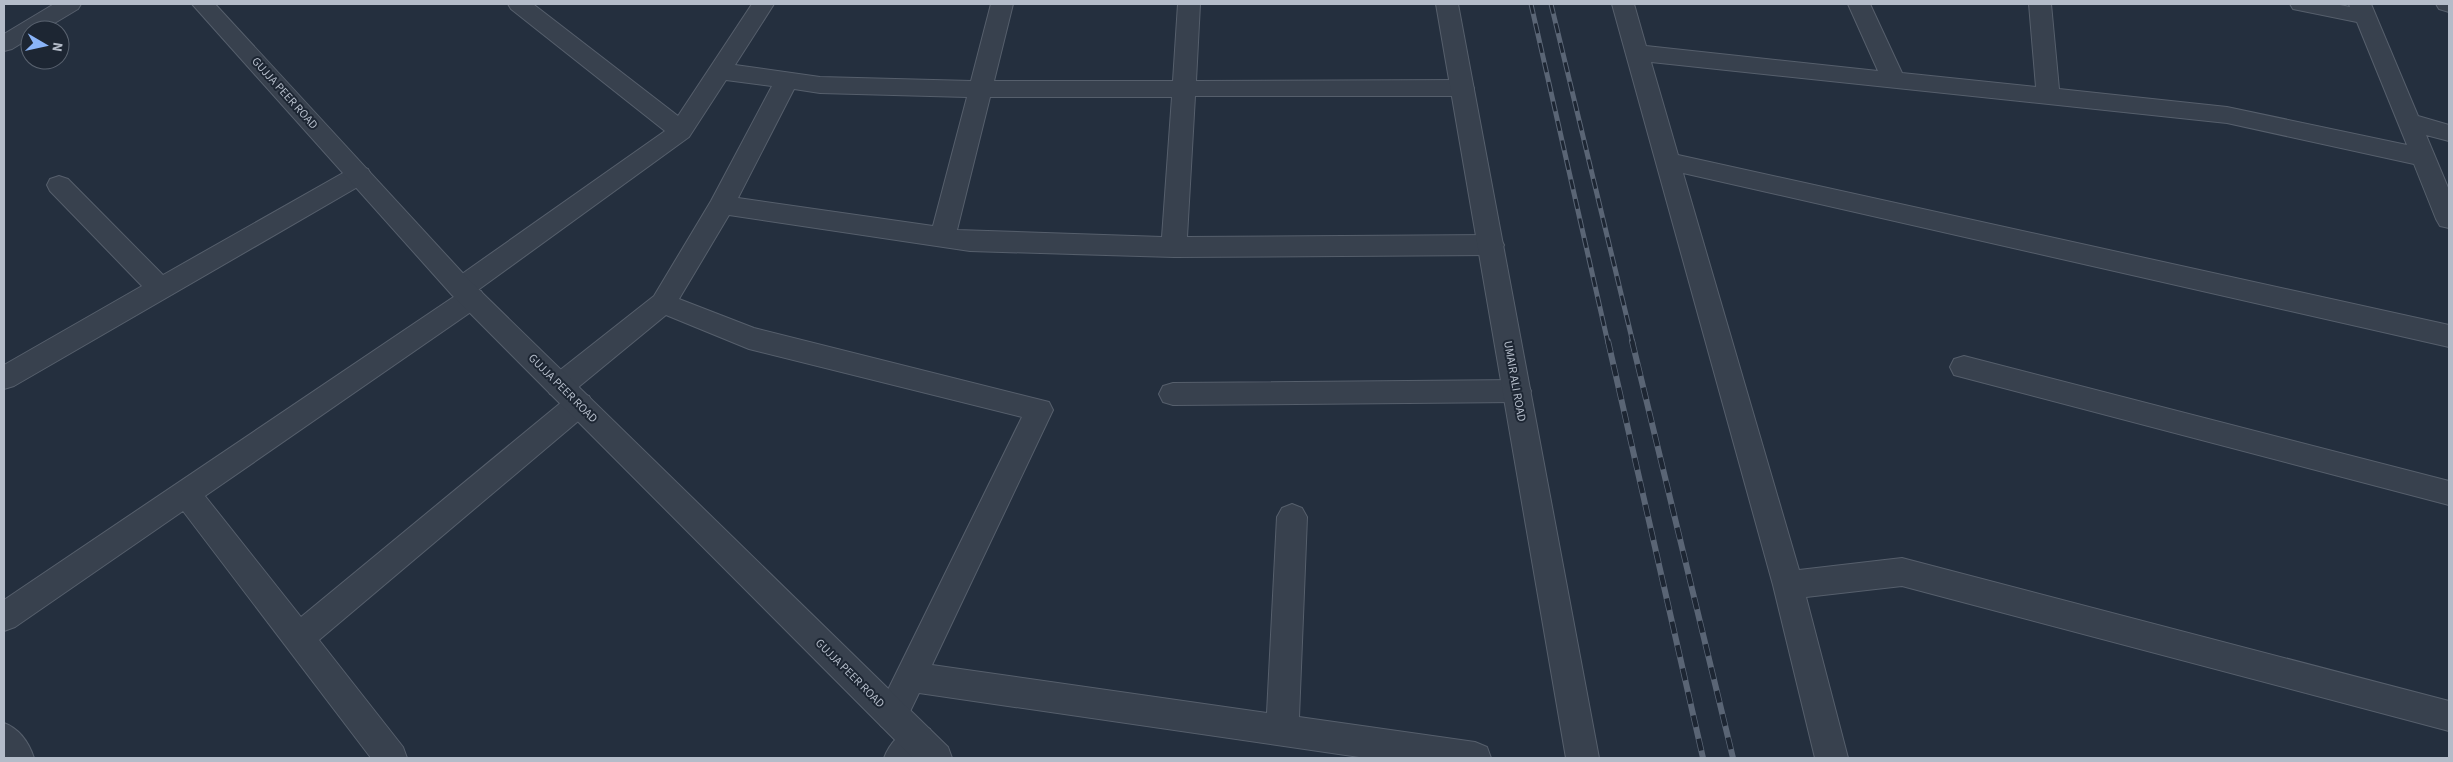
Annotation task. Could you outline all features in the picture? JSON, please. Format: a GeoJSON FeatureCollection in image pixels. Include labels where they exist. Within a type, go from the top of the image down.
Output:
{"type":"FeatureCollection","features":[{"type":"Feature","properties":{"kind":"street"},"geometry":{"type":"LineString","coordinates":[[4,44],[70,4]]}},
{"type":"Feature","properties":{"kind":"street","name":"GUJJA PEER ROAD"},"geometry":{"type":"LineString","coordinates":[[203,4],[466,293],[892,715],[918,752]]}},
{"type":"Feature","properties":{"kind":"street"},"geometry":{"type":"LineString","coordinates":[[519,4],[681,131]]}},
{"type":"Feature","properties":{"kind":"street"},"geometry":{"type":"LineString","coordinates":[[4,617],[187,494],[466,293],[681,131],[763,4]]}},
{"type":"Feature","properties":{"kind":"street"},"geometry":{"type":"LineString","coordinates":[[943,237],[1002,4]]}},
{"type":"Feature","properties":{"kind":"street"},"geometry":{"type":"LineString","coordinates":[[1174,247],[1189,4]]}},
{"type":"Feature","properties":{"kind":"street","name":"UMAIR ALI ROAD"},"geometry":{"type":"LineString","coordinates":[[1447,4],[1583,758]]}},
{"type":"Feature","properties":{"kind":"street"},"geometry":{"type":"LineString","coordinates":[[1622,4],[1788,585],[1831,758]]}},
{"type":"Feature","properties":{"kind":"street"},"geometry":{"type":"LineString","coordinates":[[1859,4],[1894,80]]}},
{"type":"Feature","properties":{"kind":"street"},"geometry":{"type":"LineString","coordinates":[[2040,4],[2048,96]]}},
{"type":"Feature","properties":{"kind":"street"},"geometry":{"type":"LineString","coordinates":[[2301,4],[2362,10],[2449,219]]}},
{"type":"Feature","properties":{"kind":"street"},"geometry":{"type":"LineString","coordinates":[[1637,53],[2227,115],[2424,158]]}},
{"type":"Feature","properties":{"kind":"street"},"geometry":{"type":"LineString","coordinates":[[720,71],[820,85],[981,89],[1462,88]]}},
{"type":"Feature","properties":{"kind":"street"},"geometry":{"type":"LineString","coordinates":[[298,638],[570,395],[663,303],[722,205],[787,80]]}},
{"type":"Feature","properties":{"kind":"street"},"geometry":{"type":"LineString","coordinates":[[2410,122],[2449,133]]}},
{"type":"Feature","properties":{"kind":"street"},"geometry":{"type":"LineString","coordinates":[[1667,160],[2449,336]]}},
{"type":"Feature","properties":{"kind":"street"},"geometry":{"type":"LineString","coordinates":[[4,378],[359,175]]}},
{"type":"Feature","properties":{"kind":"street"},"geometry":{"type":"LineString","coordinates":[[59,185],[160,288]]}},
{"type":"Feature","properties":{"kind":"street"},"geometry":{"type":"LineString","coordinates":[[722,205],[970,241],[1174,247],[1491,245]]}},
{"type":"Feature","properties":{"kind":"street"},"geometry":{"type":"LineString","coordinates":[[663,303],[749,338],[1039,410],[892,715]]}},
{"type":"Feature","properties":{"kind":"street"},"geometry":{"type":"LineString","coordinates":[[1964,367],[2449,493]]}},
{"type":"Feature","properties":{"kind":"street"},"geometry":{"type":"LineString","coordinates":[[1174,394],[1517,391]]}},
{"type":"Feature","properties":{"kind":"street"},"geometry":{"type":"LineString","coordinates":[[187,494],[391,758]]}},
{"type":"Feature","properties":{"kind":"street"},"geometry":{"type":"LineString","coordinates":[[1282,730],[1292,517]]}},
{"type":"Feature","properties":{"kind":"street"},"geometry":{"type":"LineString","coordinates":[[1788,585],[1902,572],[2449,716]]}},
{"type":"Feature","properties":{"kind":"street"},"geometry":{"type":"LineString","coordinates":[[910,677],[1475,758]]}},
{"type":"Feature","properties":{"kind":"street"},"geometry":{"type":"LineString","coordinates":[[4,739],[18,758]]}},
{"type":"Feature","properties":{"kind":"railway"},"geometry":{"type":"LineString","coordinates":[[1531,4],[1608,343]]}},
{"type":"Feature","properties":{"kind":"railway"},"geometry":{"type":"LineString","coordinates":[[1551,4],[1633,343]]}},
{"type":"Feature","properties":{"kind":"railway"},"geometry":{"type":"LineString","coordinates":[[1608,341],[1703,758]]}},
{"type":"Feature","properties":{"kind":"railway"},"geometry":{"type":"LineString","coordinates":[[1632,341],[1733,758]]}}]}
